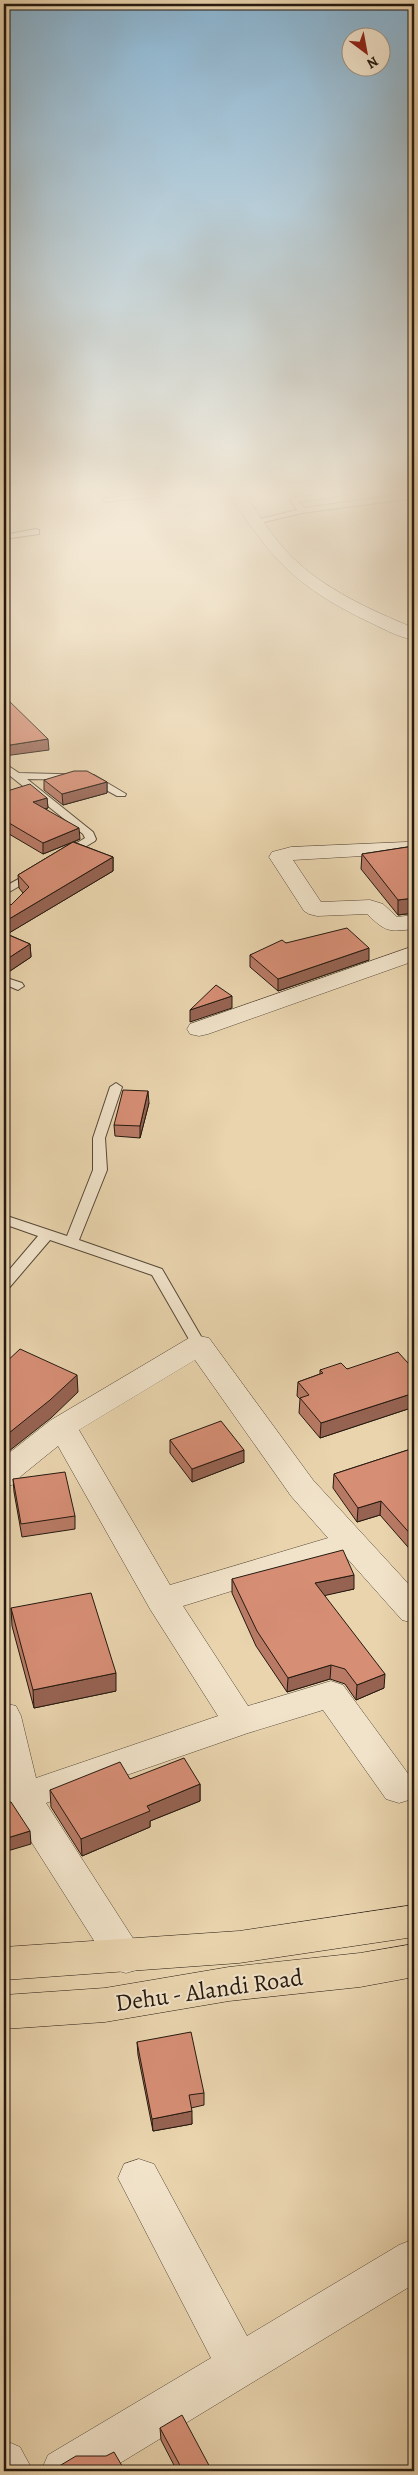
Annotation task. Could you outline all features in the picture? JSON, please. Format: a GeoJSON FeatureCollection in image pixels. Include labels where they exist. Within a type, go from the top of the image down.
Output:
{"type":"FeatureCollection","features":[{"type":"Feature","properties":{"kind":"main road","name":"Dehu - Alandi Road"},"geometry":{"type":"LineString","coordinates":[[4,1964],[239,1948],[414,1921]]}},
{"type":"Feature","properties":{"kind":"main road","name":"Dehu - Alandi Road"},"geometry":{"type":"LineString","coordinates":[[4,2012],[106,2004],[230,1984],[360,1970],[414,1960]]}},
{"type":"Feature","properties":{"kind":"street"},"geometry":{"type":"LineString","coordinates":[[347,604],[414,635]]}},
{"type":"Feature","properties":{"kind":"street"},"geometry":{"type":"LineString","coordinates":[[412,848],[290,854],[280,857],[312,906],[317,909],[370,908],[375,909],[392,925],[414,922]]}},
{"type":"Feature","properties":{"kind":"street"},"geometry":{"type":"LineString","coordinates":[[198,1029],[414,953]]}},
{"type":"Feature","properties":{"kind":"street"},"geometry":{"type":"LineString","coordinates":[[4,1476],[10,1468],[62,1427],[199,1345],[302,1488],[414,1610]]}},
{"type":"Feature","properties":{"kind":"street"},"geometry":{"type":"LineString","coordinates":[[62,1427],[162,1600],[240,1722]]}},
{"type":"Feature","properties":{"kind":"street"},"geometry":{"type":"LineString","coordinates":[[162,1600],[352,1542]]}},
{"type":"Feature","properties":{"kind":"street"},"geometry":{"type":"LineString","coordinates":[[13,1798],[240,1722],[331,1694],[399,1789]]}},
{"type":"Feature","properties":{"kind":"street"},"geometry":{"type":"LineString","coordinates":[[4,1716],[13,1798],[126,1957]]}},
{"type":"Feature","properties":{"kind":"street"},"geometry":{"type":"LineString","coordinates":[[139,2178],[239,2366]]}},
{"type":"Feature","properties":{"kind":"street"},"geometry":{"type":"LineString","coordinates":[[64,2471],[414,2260]]}},
{"type":"Feature","properties":{"kind":"street"},"geometry":{"type":"LineString","coordinates":[[4,2463],[10,2471]]}},
{"type":"Feature","properties":{"kind":"lane"},"geometry":{"type":"LineString","coordinates":[[8,770],[90,777],[121,794]]}},
{"type":"Feature","properties":{"kind":"lane"},"geometry":{"type":"LineString","coordinates":[[4,892],[91,839],[88,832],[8,770]]}},
{"type":"Feature","properties":{"kind":"lane"},"geometry":{"type":"LineString","coordinates":[[4,980],[18,986]]}},
{"type":"Feature","properties":{"kind":"lane"},"geometry":{"type":"LineString","coordinates":[[71,1242],[100,1170],[99,1138],[116,1087]]}},
{"type":"Feature","properties":{"kind":"lane"},"geometry":{"type":"LineString","coordinates":[[4,1219],[157,1272],[199,1345]]}},
{"type":"Feature","properties":{"kind":"lane"},"geometry":{"type":"LineString","coordinates":[[4,1285],[47,1234]]}},
{"type":"Feature","properties":{"kind":"building"},"geometry":{"type":"Polygon","coordinates":[[[5,697],[48,739],[4,746],[5,697]]]}},
{"type":"Feature","properties":{"kind":"building"},"geometry":{"type":"Polygon","coordinates":[[[74,771],[87,771],[107,782],[62,794],[44,780],[74,771]]]}},
{"type":"Feature","properties":{"kind":"building"},"geometry":{"type":"Polygon","coordinates":[[[30,784],[47,798],[33,802],[79,828],[43,843],[4,820],[4,792],[30,784]]]}},
{"type":"Feature","properties":{"kind":"building"},"geometry":{"type":"Polygon","coordinates":[[[73,842],[113,857],[4,922],[4,899],[11,905],[29,887],[18,875],[73,842]]]}},
{"type":"Feature","properties":{"kind":"building"},"geometry":{"type":"Polygon","coordinates":[[[414,846],[414,898],[398,900],[362,854],[414,846]]]}},
{"type":"Feature","properties":{"kind":"building"},"geometry":{"type":"Polygon","coordinates":[[[347,928],[369,948],[278,979],[250,955],[282,940],[286,943],[347,928]]]}},
{"type":"Feature","properties":{"kind":"building"},"geometry":{"type":"Polygon","coordinates":[[[4,933],[30,944],[4,961],[4,933]]]}},
{"type":"Feature","properties":{"kind":"building"},"geometry":{"type":"Polygon","coordinates":[[[216,985],[232,996],[190,1010],[216,985]]]}},
{"type":"Feature","properties":{"kind":"building"},"geometry":{"type":"Polygon","coordinates":[[[123,1090],[148,1091],[140,1126],[114,1125],[123,1090]]]}},
{"type":"Feature","properties":{"kind":"building"},"geometry":{"type":"Polygon","coordinates":[[[20,1349],[77,1375],[50,1400],[4,1437],[4,1364],[20,1349]]]}},
{"type":"Feature","properties":{"kind":"building"},"geometry":{"type":"Polygon","coordinates":[[[398,1352],[408,1363],[414,1361],[414,1393],[321,1423],[300,1398],[309,1395],[298,1382],[323,1373],[320,1370],[341,1363],[347,1369],[398,1352]]]}},
{"type":"Feature","properties":{"kind":"building"},"geometry":{"type":"Polygon","coordinates":[[[221,1421],[244,1450],[192,1469],[170,1440],[221,1421]]]}},
{"type":"Feature","properties":{"kind":"building"},"geometry":{"type":"Polygon","coordinates":[[[414,1448],[414,1538],[381,1501],[358,1508],[334,1474],[414,1448]]]}},
{"type":"Feature","properties":{"kind":"building"},"geometry":{"type":"Polygon","coordinates":[[[65,1472],[75,1516],[21,1524],[13,1479],[65,1472]]]}},
{"type":"Feature","properties":{"kind":"building"},"geometry":{"type":"Polygon","coordinates":[[[343,1550],[354,1575],[315,1583],[385,1674],[357,1685],[345,1669],[331,1665],[288,1678],[257,1631],[232,1579],[343,1550]]]}},
{"type":"Feature","properties":{"kind":"building"},"geometry":{"type":"Polygon","coordinates":[[[91,1593],[116,1673],[33,1690],[11,1608],[91,1593]]]}},
{"type":"Feature","properties":{"kind":"building"},"geometry":{"type":"Polygon","coordinates":[[[184,1758],[200,1784],[147,1806],[150,1811],[81,1839],[50,1790],[120,1762],[130,1779],[184,1758]]]}},
{"type":"Feature","properties":{"kind":"building"},"geometry":{"type":"Polygon","coordinates":[[[4,1802],[11,1802],[30,1831],[4,1839],[4,1802]]]}},
{"type":"Feature","properties":{"kind":"building"},"geometry":{"type":"Polygon","coordinates":[[[191,2032],[204,2093],[189,2095],[192,2111],[152,2119],[137,2042],[191,2032]]]}},
{"type":"Feature","properties":{"kind":"building"},"geometry":{"type":"Polygon","coordinates":[[[182,2415],[212,2471],[183,2471],[160,2428],[182,2415]]]}},
{"type":"Feature","properties":{"kind":"building"},"geometry":{"type":"Polygon","coordinates":[[[114,2452],[125,2471],[51,2471],[76,2456],[106,2456],[114,2452]]]}}]}
